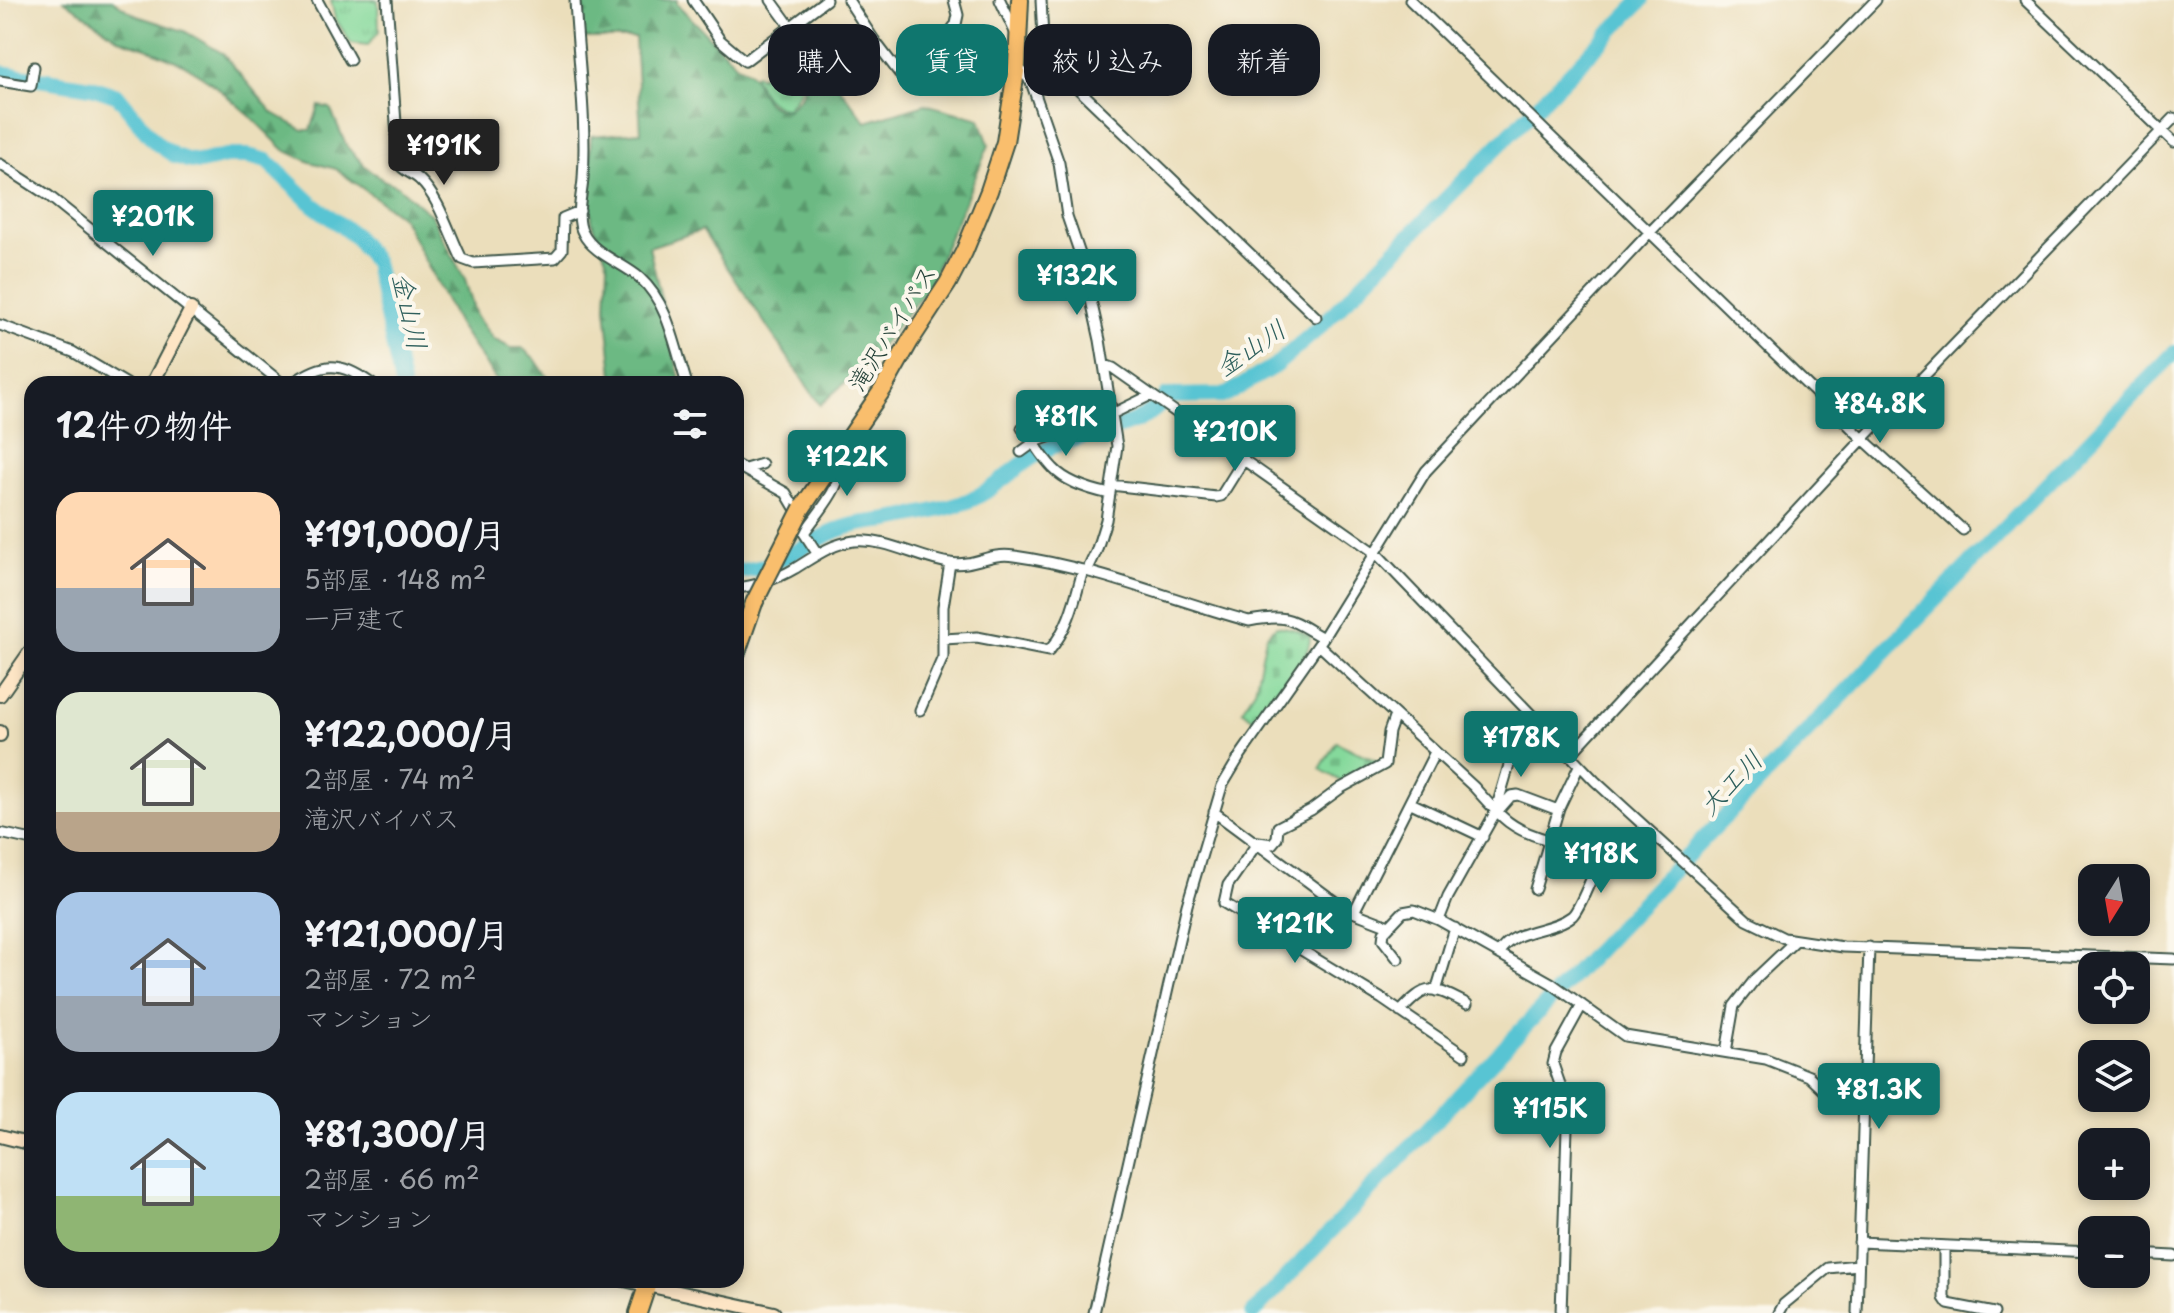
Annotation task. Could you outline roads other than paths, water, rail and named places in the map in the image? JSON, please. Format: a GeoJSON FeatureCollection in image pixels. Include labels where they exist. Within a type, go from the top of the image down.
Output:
{"type":"FeatureCollection","features":[{"type":"Feature","properties":{"kind":"highway","name":"滝沢バイパス"},"geometry":{"type":"LineString","coordinates":[[744,632],[754,603],[802,508],[883,389],[964,252],[1001,155],[1017,65],[1020,0]]}},
{"type":"Feature","properties":{"kind":"highway"},"geometry":{"type":"LineString","coordinates":[[638,1313],[646,1288]]}},
{"type":"Feature","properties":{"kind":"street"},"geometry":{"type":"LineString","coordinates":[[317,0],[350,60]]}},
{"type":"Feature","properties":{"kind":"street"},"geometry":{"type":"LineString","coordinates":[[387,0],[399,164],[405,172],[419,179],[446,220],[462,259],[473,263],[555,258],[562,250],[563,218],[580,211]]}},
{"type":"Feature","properties":{"kind":"street"},"geometry":{"type":"LineString","coordinates":[[575,0],[583,138],[580,225],[588,241],[630,270],[654,293],[663,308],[684,376]]}},
{"type":"Feature","properties":{"kind":"street"},"geometry":{"type":"LineString","coordinates":[[693,0],[720,40],[745,61],[768,43]]}},
{"type":"Feature","properties":{"kind":"street"},"geometry":{"type":"LineString","coordinates":[[771,0],[788,24]]}},
{"type":"Feature","properties":{"kind":"street"},"geometry":{"type":"LineString","coordinates":[[792,24],[826,0]]}},
{"type":"Feature","properties":{"kind":"street"},"geometry":{"type":"LineString","coordinates":[[848,0],[864,24]]}},
{"type":"Feature","properties":{"kind":"street"},"geometry":{"type":"LineString","coordinates":[[880,48],[909,86],[956,24],[958,15],[954,0]]}},
{"type":"Feature","properties":{"kind":"street"},"geometry":{"type":"LineString","coordinates":[[1000,0],[1019,40]]}},
{"type":"Feature","properties":{"kind":"street"},"geometry":{"type":"LineString","coordinates":[[1041,0],[1044,56],[1316,317]]}},
{"type":"Feature","properties":{"kind":"street"},"geometry":{"type":"LineString","coordinates":[[1410,0],[1863,439],[1963,530]]}},
{"type":"Feature","properties":{"kind":"street"},"geometry":{"type":"LineString","coordinates":[[1094,1313],[1187,905],[1222,786],[1321,642],[1426,471],[1649,233],[1876,0]]}},
{"type":"Feature","properties":{"kind":"street"},"geometry":{"type":"LineString","coordinates":[[2025,0],[2174,142]]}},
{"type":"Feature","properties":{"kind":"street"},"geometry":{"type":"LineString","coordinates":[[944,639],[977,637],[1049,651],[1068,620],[1085,570],[1101,539],[1117,446],[1105,365],[1082,260],[1067,216],[1059,163],[1031,82],[1017,65]]}},
{"type":"Feature","properties":{"kind":"street"},"geometry":{"type":"LineString","coordinates":[[0,81],[31,86],[34,67]]}},
{"type":"Feature","properties":{"kind":"street"},"geometry":{"type":"LineString","coordinates":[[1569,756],[1863,439],[2174,118]]}},
{"type":"Feature","properties":{"kind":"street"},"geometry":{"type":"LineString","coordinates":[[0,164],[49,196],[273,376]]}},
{"type":"Feature","properties":{"kind":"street"},"geometry":{"type":"LineString","coordinates":[[156,376],[191,309]]}},
{"type":"Feature","properties":{"kind":"street"},"geometry":{"type":"LineString","coordinates":[[0,325],[73,352],[114,376]]}},
{"type":"Feature","properties":{"kind":"street"},"geometry":{"type":"LineString","coordinates":[[1105,365],[1377,554],[1579,766],[1747,920],[1784,938],[1843,947],[2174,959]]}},
{"type":"Feature","properties":{"kind":"street"},"geometry":{"type":"LineString","coordinates":[[304,376],[315,369],[330,366],[354,371],[361,376]]}},
{"type":"Feature","properties":{"kind":"street"},"geometry":{"type":"LineString","coordinates":[[1021,452],[1035,442],[1112,414],[1151,395]]}},
{"type":"Feature","properties":{"kind":"street"},"geometry":{"type":"LineString","coordinates":[[1022,428],[1054,470],[1094,491],[1221,496],[1244,459]]}},
{"type":"Feature","properties":{"kind":"street"},"geometry":{"type":"LineString","coordinates":[[817,553],[804,533],[838,482],[841,468],[837,455]]}},
{"type":"Feature","properties":{"kind":"street"},"geometry":{"type":"LineString","coordinates":[[744,466],[762,464]]}},
{"type":"Feature","properties":{"kind":"street"},"geometry":{"type":"LineString","coordinates":[[744,469],[786,493],[807,528]]}},
{"type":"Feature","properties":{"kind":"street"},"geometry":{"type":"LineString","coordinates":[[744,585],[792,570],[817,553],[836,545],[867,541],[950,563],[968,564],[999,554],[1085,570],[1249,621],[1269,617],[1288,619],[1321,642],[1474,787],[1495,813],[1531,835],[1587,848],[1598,854],[1600,859],[1578,910],[1569,918],[1510,940],[1499,953]]}},
{"type":"Feature","properties":{"kind":"street"},"geometry":{"type":"LineString","coordinates":[[920,710],[940,668],[944,639],[943,607],[950,563]]}},
{"type":"Feature","properties":{"kind":"street"},"geometry":{"type":"LineString","coordinates":[[0,695],[24,660]]}},
{"type":"Feature","properties":{"kind":"street"},"geometry":{"type":"LineString","coordinates":[[1254,843],[1272,844],[1277,838],[1278,827],[1385,764],[1389,732],[1395,715]]}},
{"type":"Feature","properties":{"kind":"street"},"geometry":{"type":"LineString","coordinates":[[1439,920],[1448,897],[1495,813],[1509,765],[1544,730]]}},
{"type":"Feature","properties":{"kind":"street"},"geometry":{"type":"LineString","coordinates":[[1354,912],[1435,752]]}},
{"type":"Feature","properties":{"kind":"street"},"geometry":{"type":"LineString","coordinates":[[1535,889],[1558,810],[1579,766]]}},
{"type":"Feature","properties":{"kind":"street"},"geometry":{"type":"LineString","coordinates":[[1495,813],[1511,796],[1518,795],[1558,810]]}},
{"type":"Feature","properties":{"kind":"street"},"geometry":{"type":"LineString","coordinates":[[1411,803],[1483,837]]}},
{"type":"Feature","properties":{"kind":"street"},"geometry":{"type":"LineString","coordinates":[[1214,812],[1345,909],[1389,926]]}},
{"type":"Feature","properties":{"kind":"street"},"geometry":{"type":"LineString","coordinates":[[0,833],[24,838]]}},
{"type":"Feature","properties":{"kind":"street"},"geometry":{"type":"LineString","coordinates":[[1254,843],[1228,885],[1224,903],[1464,1055]]}},
{"type":"Feature","properties":{"kind":"street"},"geometry":{"type":"LineString","coordinates":[[1398,959],[1383,940],[1384,932],[1407,910],[1455,928],[1551,983],[1625,1036],[1766,1059],[1809,1076],[1831,1097],[1864,1100]]}},
{"type":"Feature","properties":{"kind":"street"},"geometry":{"type":"LineString","coordinates":[[1436,991],[1455,928]]}},
{"type":"Feature","properties":{"kind":"street"},"geometry":{"type":"LineString","coordinates":[[1726,1052],[1734,1006],[1756,978],[1795,941]]}},
{"type":"Feature","properties":{"kind":"street"},"geometry":{"type":"LineString","coordinates":[[1857,1313],[1869,947]]}},
{"type":"Feature","properties":{"kind":"street"},"geometry":{"type":"LineString","coordinates":[[1400,1012],[1425,990],[1436,991],[1467,1004]]}},
{"type":"Feature","properties":{"kind":"street"},"geometry":{"type":"LineString","coordinates":[[1561,1313],[1567,1128],[1563,1093],[1553,1064],[1556,1052],[1582,1005]]}},
{"type":"Feature","properties":{"kind":"street"},"geometry":{"type":"LineString","coordinates":[[0,1136],[24,1142]]}},
{"type":"Feature","properties":{"kind":"street"},"geometry":{"type":"LineString","coordinates":[[1859,1242],[2078,1251]]}},
{"type":"Feature","properties":{"kind":"street"},"geometry":{"type":"LineString","coordinates":[[1944,1246],[1944,1298],[1948,1304],[1994,1313]]}},
{"type":"Feature","properties":{"kind":"street"},"geometry":{"type":"LineString","coordinates":[[2150,1255],[2174,1256]]}},
{"type":"Feature","properties":{"kind":"street"},"geometry":{"type":"LineString","coordinates":[[1779,1313],[1784,1304],[1828,1268],[1858,1265]]}},
{"type":"Feature","properties":{"kind":"street"},"geometry":{"type":"LineString","coordinates":[[669,1288],[774,1313]]}},
{"type":"Feature","properties":{"kind":"waterway","name":"金山川"},"geometry":{"type":"LineString","coordinates":[[744,570],[775,562],[848,527],[960,504],[987,491],[1044,450],[1132,423],[1157,407],[1167,396],[1226,395],[1276,365],[1320,327],[1642,0]]}},
{"type":"Feature","properties":{"kind":"waterway","name":"金山川"},"geometry":{"type":"LineString","coordinates":[[0,73],[91,87],[118,96],[156,143],[187,160],[200,162],[226,156],[248,156],[267,161],[312,204],[354,235],[375,262],[400,376]]}},
{"type":"Feature","properties":{"kind":"waterway","name":"大工川"},"geometry":{"type":"LineString","coordinates":[[1253,1313],[1658,886],[2174,353]]}}]}
